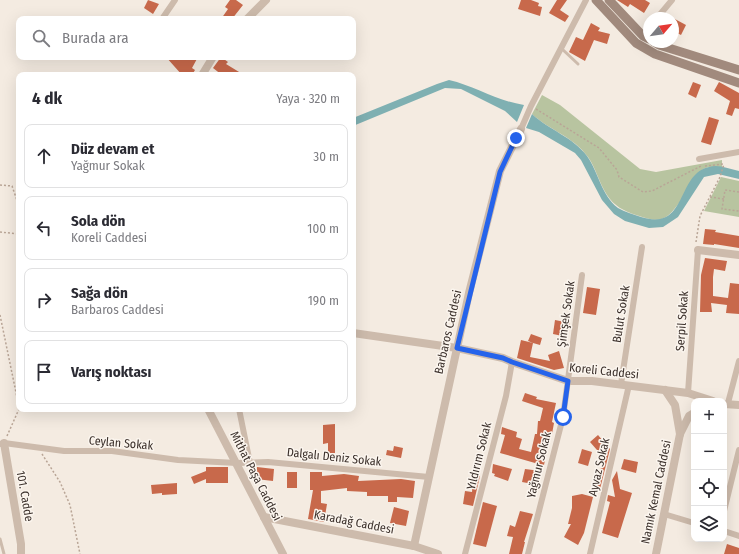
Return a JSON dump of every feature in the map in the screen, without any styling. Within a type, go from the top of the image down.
[{"type":"main road","points":[[596,0],[636,43],[642,47],[655,54],[739,83]]},
{"type":"main road","points":[[609,0],[643,30]]},
{"type":"main road","points":[[667,48],[739,70]]},
{"type":"street","points":[[164,16],[175,0]]},
{"type":"street","points":[[250,16],[266,0]]},
{"type":"street","points":[[521,129],[560,48],[586,0]]},
{"type":"street","points":[[662,12],[672,0]]},
{"type":"street","points":[[204,72],[211,60]]},
{"type":"street","name":"Barbaros Caddesi","points":[[414,546],[457,348],[500,172],[521,129]]},
{"type":"street","points":[[699,158],[739,152]]},
{"type":"street","points":[[697,246],[739,255]]},
{"type":"street","name":"Serpil Sokak","points":[[688,393],[697,246]]},
{"type":"street","name":"Bulut Sokak","points":[[625,385],[642,247]]},
{"type":"street","name":"Şimşek Sokak","points":[[568,381],[582,275]]},
{"type":"street","name":"Koreli Caddesi","points":[[356,333],[457,348],[503,358],[568,381],[592,381],[665,390],[688,393],[704,398]]},
{"type":"street","points":[[727,400],[739,361]]},
{"type":"street","name":"Yıldırım Sokak","points":[[465,554],[506,396],[512,362]]},
{"type":"street","name":"Yağmur Sokak","points":[[528,554],[563,417],[568,381]]},
{"type":"street","name":"Ayvaz Sokak","points":[[590,554],[625,385]]},
{"type":"street","points":[[665,390],[675,405],[680,434]]},
{"type":"street","points":[[727,403],[739,405]]},
{"type":"street","name":"Mithat Paşa Caddesi","points":[[210,412],[283,554]]},
{"type":"street","points":[[240,412],[250,463]]},
{"type":"street","points":[[680,434],[691,415]]},
{"type":"street","name":"Namık Kemal Caddesi","points":[[656,554],[680,434]]},
{"type":"street","name":"Ceylan Sokak","points":[[2,443],[64,451],[112,451],[178,460],[237,463]]},
{"type":"street","name":"101. Cadde","points":[[2,443],[21,544],[21,554]]},
{"type":"street","points":[[726,506],[739,450]]},
{"type":"street","name":"Dalgalı Deniz Sokak","points":[[237,463],[268,462],[429,477]]},
{"type":"street","points":[[664,514],[691,522]]},
{"type":"street","name":"Karadağ Caddesi","points":[[264,517],[414,546],[438,554]]},
{"type":"street","points":[[727,532],[739,536]]},
{"type":"lane","points":[[560,48],[578,64]]},
{"type":"lane","points":[[0,539],[4,554]]},
{"type":"path","points":[[530,108],[599,148],[617,170],[619,177],[643,192],[652,191],[695,168],[724,164]]},
{"type":"path","points":[[697,246],[700,216],[723,168]]},
{"type":"path","points":[[0,185],[12,186],[16,197]]},
{"type":"path","points":[[739,192],[725,190],[722,209],[739,211]]},
{"type":"path","points":[[710,197],[724,199]]},
{"type":"path","points":[[0,232],[16,234]]},
{"type":"path","points":[[0,315],[16,393]]},
{"type":"path","points":[[2,443],[17,412]]},
{"type":"path","points":[[37,447],[60,482],[70,505],[80,554]]},
{"type":"green space","points":[[542,95],[560,105],[640,169],[656,172],[722,160],[722,167],[709,167],[703,169],[672,212],[663,219],[658,220],[645,218],[623,210],[610,199],[604,190],[591,161],[582,150],[576,144],[546,125],[532,114]]},
{"type":"green space","points":[[721,177],[739,181],[739,217],[704,211]]},
{"type":"water","points":[[449,80],[514,103],[524,105],[517,122],[505,111],[461,89],[445,88],[356,125],[356,117]]},
{"type":"water","points":[[532,114],[581,149],[587,156],[612,203],[626,212],[641,217],[656,219],[667,216],[674,210],[691,180],[699,172],[709,167],[720,166],[739,171],[739,179],[718,174],[704,177],[678,217],[663,227],[649,228],[625,221],[614,214],[602,200],[581,160],[575,153],[539,132],[526,128]]},
{"type":"building","points":[[148,0],[159,4],[153,14],[144,8]]},
{"type":"building","points":[[230,0],[236,0],[243,5],[234,16],[223,16],[228,9],[225,7]]},
{"type":"building","points":[[521,0],[531,0],[539,3],[538,6],[542,7],[540,16],[518,9]]},
{"type":"building","points":[[557,0],[567,0],[560,10],[569,16],[565,22],[549,13]]},
{"type":"building","points":[[617,0],[645,0],[650,3],[643,12],[630,4],[628,7]]},
{"type":"building","points":[[679,21],[686,25],[681,35],[679,34]]},
{"type":"building","points":[[591,23],[600,28],[598,31],[610,34],[607,44],[594,40],[585,61],[569,52],[576,37],[583,40]]},
{"type":"building","points":[[169,60],[196,60],[192,68],[195,70],[194,72],[179,72]]},
{"type":"building","points":[[219,60],[225,60],[228,62],[226,64],[239,72],[218,72],[213,68]]},
{"type":"building","points":[[693,82],[701,85],[696,98],[688,94]]},
{"type":"building","points":[[719,82],[739,93],[739,109],[735,108],[732,116],[726,114],[730,101],[714,91]]},
{"type":"building","points":[[709,117],[719,120],[711,145],[701,142]]},
{"type":"building","points":[[705,229],[716,230],[715,232],[739,236],[739,248],[714,244],[703,244]]},
{"type":"building","points":[[705,258],[727,261],[725,271],[714,269],[713,296],[728,298],[730,283],[739,284],[739,314],[726,313],[727,305],[711,303],[712,312],[700,312],[701,275]]},
{"type":"building","points":[[587,287],[600,289],[596,315],[583,313]]},
{"type":"building","points":[[555,320],[570,323],[567,337],[553,334]]},
{"type":"building","points":[[531,334],[542,338],[540,345],[528,341]]},
{"type":"building","points":[[521,340],[533,343],[530,357],[550,361],[548,355],[559,351],[564,368],[554,370],[517,358]]},
{"type":"building","points":[[525,393],[537,397],[536,399],[556,403],[552,422],[554,423],[552,434],[550,434],[544,465],[500,453],[505,435],[501,434],[502,427],[517,432],[516,437],[522,439],[519,449],[531,452],[535,434],[537,434],[538,421],[540,421],[543,408],[522,401]]},
{"type":"building","points":[[335,424],[335,453],[328,453],[328,443],[323,444],[323,425]]},
{"type":"building","points":[[598,435],[610,449],[600,489],[595,488],[604,458],[590,442]]},
{"type":"building","points":[[394,446],[403,448],[401,458],[386,455],[387,450],[393,451]]},
{"type":"building","points":[[582,449],[592,452],[588,466],[578,463]]},
{"type":"building","points":[[624,459],[638,462],[636,473],[621,469]]},
{"type":"building","points":[[493,464],[512,469],[508,481],[494,476],[495,474],[492,473]]},
{"type":"building","points":[[206,467],[228,467],[228,483],[206,483],[206,479],[194,484],[191,477],[206,471]]},
{"type":"building","points":[[257,467],[274,469],[273,481],[256,479]]},
{"type":"building","points":[[525,469],[541,471],[538,485],[522,482]]},
{"type":"building","points":[[617,471],[620,489],[632,493],[618,538],[602,533],[610,502],[607,501],[608,495],[615,497],[612,480]]},
{"type":"building","points":[[287,472],[297,472],[297,488],[287,488]]},
{"type":"building","points":[[310,472],[322,472],[322,476],[344,474],[359,476],[358,481],[401,479],[415,481],[413,498],[397,497],[397,502],[388,502],[388,496],[367,496],[367,492],[347,491],[347,488],[321,491],[321,503],[327,504],[324,522],[308,519],[313,490],[310,490]]},
{"type":"building","points":[[475,475],[480,476],[473,506],[463,504],[465,491],[472,492]]},
{"type":"building","points":[[177,483],[177,494],[152,494],[151,485]]},
{"type":"building","points":[[582,494],[593,497],[584,533],[578,545],[564,537],[571,524],[568,524],[572,508],[572,496]]},
{"type":"building","points":[[483,502],[497,506],[486,547],[473,544]]},
{"type":"building","points":[[394,507],[409,511],[406,526],[390,523]]},
{"type":"building","points":[[520,511],[533,514],[524,542],[522,554],[509,554],[513,537],[507,536],[510,525],[515,527]]},
{"type":"building","points":[[727,544],[739,548],[739,554],[724,554]]},
{"type":"route","points":[[516,138],[500,172],[469,293],[457,348],[503,358],[568,381],[563,417]]}]
